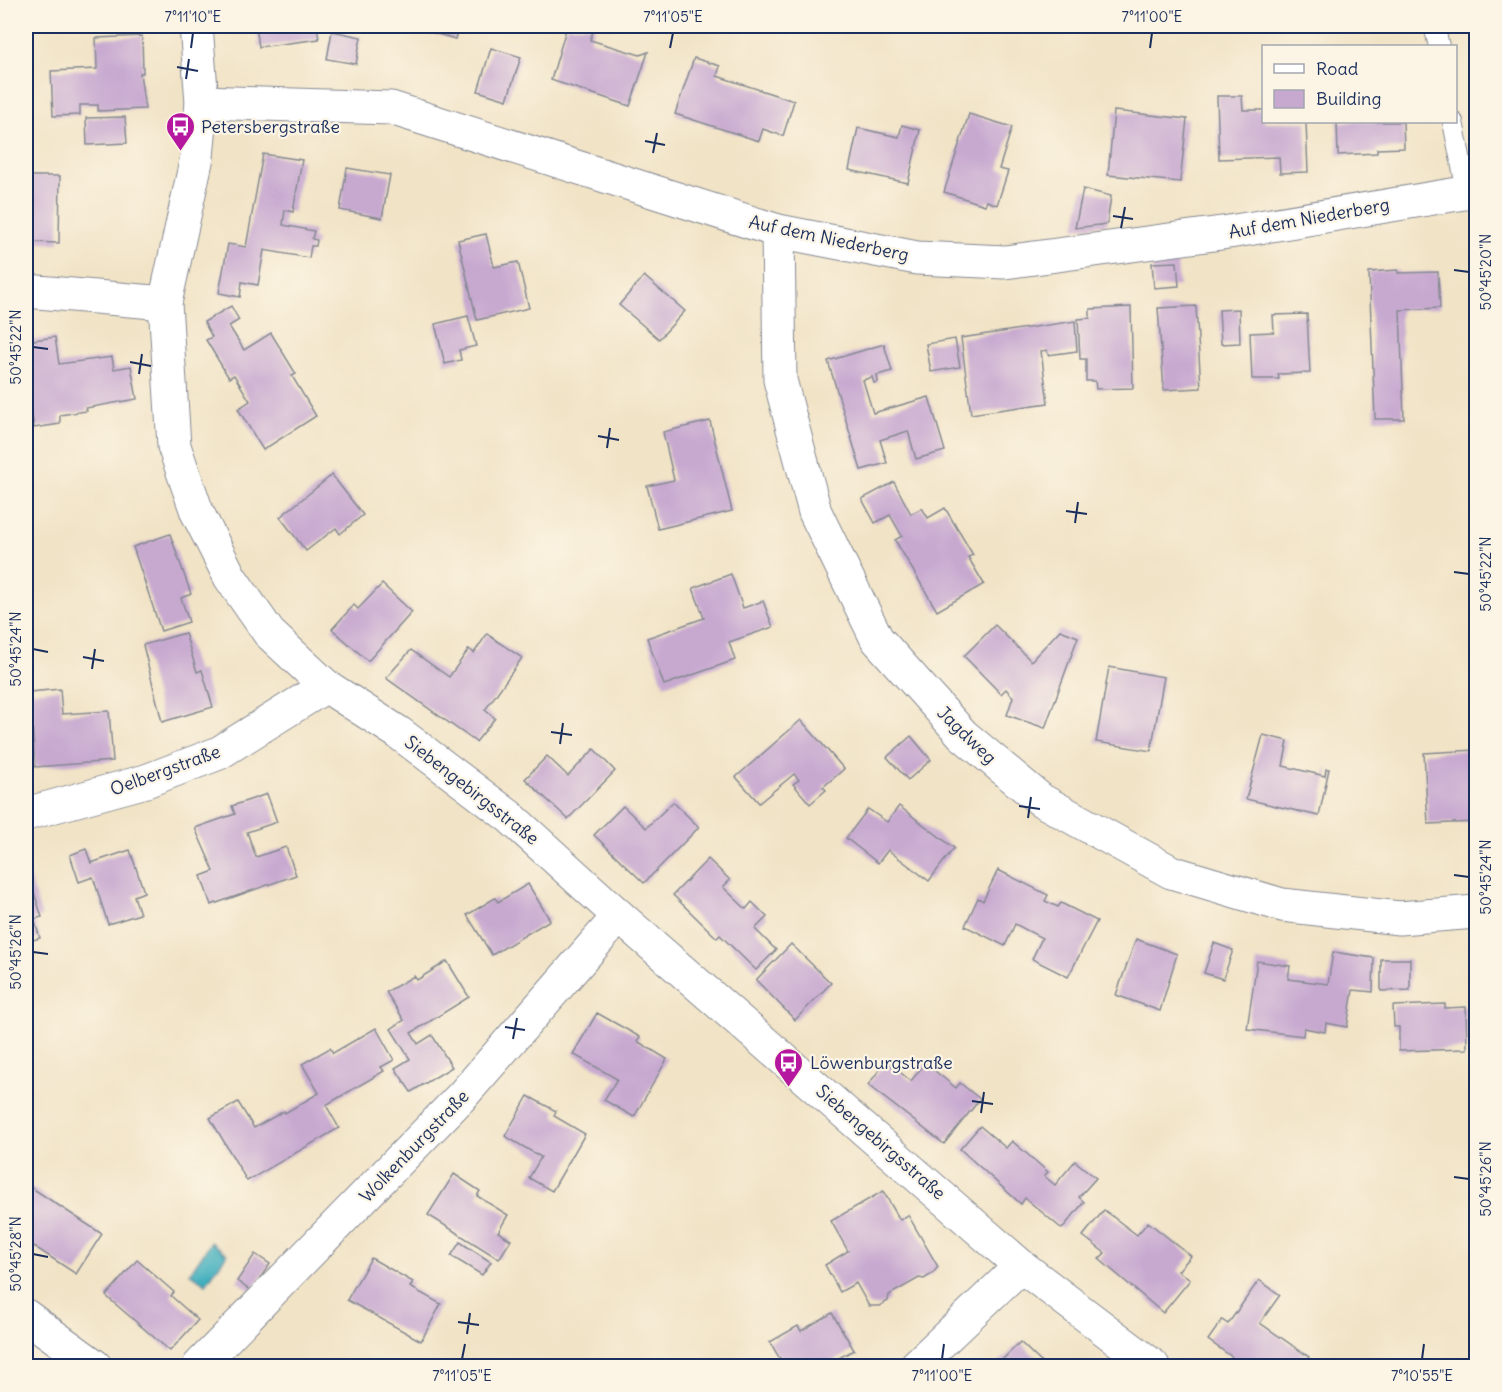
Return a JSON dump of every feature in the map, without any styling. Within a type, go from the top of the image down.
[{"type":"street","name":"Siebengebirgsstraße","points":[[196,26],[202,102],[197,157],[165,303],[174,446],[197,512],[230,577],[269,633],[326,686],[399,733],[510,817],[619,916],[1021,1266],[1153,1366]]},
{"type":"street","name":"Auf dem Niederberg","points":[[202,102],[391,108],[778,231],[917,258],[1005,262],[1229,232],[1472,191]]},
{"type":"street","name":"Jagdweg","points":[[778,231],[780,380],[815,512],[878,639],[963,735],[1041,801],[1171,872],[1282,905],[1399,918],[1476,912]]},
{"type":"street","points":[[26,291],[165,303]]},
{"type":"street","name":"Oelbergstraße","points":[[26,814],[146,781],[219,753],[326,686]]},
{"type":"street","name":"Wolkenburgstraße","points":[[200,1366],[461,1097],[619,916]]},
{"type":"street","points":[[916,1366],[1021,1266]]},
{"type":"street","points":[[26,1316],[95,1366]]},
{"type":"lane","points":[[1434,26],[1438,45]]},
{"type":"lane","name":"Auf dem Niederberg","points":[[1453,123],[1472,191]]},
{"type":"water","points":[[211,1242],[227,1254],[206,1284],[190,1273]]},
{"type":"building","points":[[148,26],[171,26],[171,31],[148,31]]},
{"type":"building","points":[[256,26],[317,26],[319,39],[259,47]]},
{"type":"building","points":[[409,26],[459,26],[455,39]]},
{"type":"building","points":[[567,26],[595,26],[590,40],[640,55],[648,52],[630,106],[551,80]]},
{"type":"building","points":[[332,31],[361,37],[356,64],[327,59]]},
{"type":"building","points":[[142,36],[143,73],[140,73],[145,109],[98,111],[98,105],[80,105],[80,115],[53,116],[51,71],[97,69],[96,38]]},
{"type":"building","points":[[491,48],[521,57],[507,100],[478,91]]},
{"type":"building","points":[[694,58],[720,66],[717,76],[794,101],[783,136],[763,129],[759,141],[675,114]]},
{"type":"building","points":[[1217,96],[1242,96],[1243,110],[1262,110],[1262,123],[1306,123],[1308,172],[1280,173],[1279,157],[1219,159]]},
{"type":"building","points":[[1114,111],[1187,119],[1180,182],[1108,175]]},
{"type":"building","points":[[969,114],[1012,127],[999,169],[1008,171],[997,205],[987,201],[985,205],[944,192]]},
{"type":"building","points":[[125,117],[127,143],[87,145],[86,118]]},
{"type":"building","points":[[1337,123],[1403,123],[1404,148],[1377,149],[1377,153],[1338,155]]},
{"type":"building","points":[[902,125],[920,130],[908,183],[849,170],[858,128],[899,137]]},
{"type":"building","points":[[263,154],[302,160],[293,212],[285,210],[283,225],[314,231],[312,239],[317,240],[316,246],[311,246],[309,258],[264,250],[258,285],[242,282],[240,297],[219,293],[228,244],[246,247]]},
{"type":"building","points":[[347,168],[390,175],[382,218],[340,210]]},
{"type":"building","points":[[26,176],[60,176],[59,243],[26,242]]},
{"type":"building","points":[[1083,189],[1111,196],[1107,224],[1075,228]]},
{"type":"building","points":[[486,234],[494,267],[518,262],[529,308],[477,320],[458,240]]},
{"type":"building","points":[[1177,262],[1179,286],[1154,288],[1152,263]]},
{"type":"building","points":[[1398,270],[1398,273],[1438,272],[1440,308],[1400,310],[1404,419],[1375,419],[1369,272]]},
{"type":"building","points":[[644,276],[685,311],[659,339],[619,305]]},
{"type":"building","points":[[231,306],[239,320],[229,326],[244,350],[271,333],[296,374],[292,376],[316,416],[263,450],[238,409],[250,401],[234,375],[229,378],[206,340],[212,337],[204,322]]},
{"type":"building","points":[[1196,306],[1201,388],[1164,390],[1158,308]]},
{"type":"building","points":[[1131,307],[1133,388],[1096,389],[1095,381],[1086,381],[1086,359],[1080,359],[1078,319],[1090,318],[1090,309]]},
{"type":"building","points":[[1239,309],[1240,343],[1221,344],[1219,310]]},
{"type":"building","points":[[1307,314],[1310,373],[1278,374],[1279,379],[1252,379],[1250,333],[1274,332],[1273,315]]},
{"type":"building","points":[[468,316],[476,346],[459,350],[461,360],[445,364],[435,324]]},
{"type":"building","points":[[1075,321],[1077,351],[1048,355],[1047,350],[1041,351],[1048,403],[971,414],[961,338]]},
{"type":"building","points":[[55,337],[59,364],[112,357],[114,369],[131,366],[137,399],[60,415],[60,424],[34,428],[26,377],[26,369],[31,368],[26,341]]},
{"type":"building","points":[[955,339],[960,367],[931,372],[926,344]]},
{"type":"building","points":[[884,344],[892,371],[877,375],[878,382],[874,383],[872,377],[863,380],[873,413],[929,397],[945,451],[916,459],[908,431],[880,440],[887,463],[861,470],[828,361]]},
{"type":"building","points":[[710,421],[732,511],[658,529],[647,486],[674,480],[663,432]]},
{"type":"building","points":[[332,475],[363,515],[340,534],[336,528],[306,551],[280,517]]},
{"type":"building","points":[[894,482],[911,514],[922,508],[928,518],[945,508],[973,555],[968,557],[984,584],[937,611],[895,540],[902,536],[890,515],[875,523],[862,499]]},
{"type":"building","points":[[170,534],[191,594],[181,598],[189,622],[161,631],[133,547]]},
{"type":"building","points":[[731,574],[743,608],[763,601],[773,627],[729,642],[735,660],[664,685],[647,638],[704,618],[693,588]]},
{"type":"building","points":[[382,584],[412,612],[368,661],[332,629],[354,605],[358,609]]},
{"type":"building","points":[[995,625],[1031,661],[1060,630],[1078,637],[1045,728],[1007,715],[1013,697],[1006,689],[1001,694],[964,656]]},
{"type":"building","points":[[185,633],[197,672],[202,670],[213,707],[162,722],[143,645]]},
{"type":"building","points":[[487,634],[522,658],[485,710],[495,718],[476,742],[386,678],[411,650],[449,677],[469,649],[474,653]]},
{"type":"building","points":[[1109,667],[1164,677],[1151,751],[1096,742]]},
{"type":"building","points":[[60,689],[62,714],[109,711],[113,761],[35,767],[30,692]]},
{"type":"building","points":[[801,720],[844,769],[823,787],[826,790],[810,804],[793,784],[799,780],[794,774],[759,803],[736,777]]},
{"type":"building","points":[[1263,735],[1288,741],[1283,766],[1325,776],[1326,769],[1329,769],[1319,816],[1246,799]]},
{"type":"building","points":[[911,736],[931,760],[908,780],[887,757]]},
{"type":"building","points":[[594,749],[615,771],[568,819],[525,779],[547,756],[568,776]]},
{"type":"building","points":[[1476,750],[1476,822],[1428,824],[1424,753]]},
{"type":"building","points":[[267,794],[277,822],[247,832],[256,857],[286,847],[296,875],[211,905],[201,876],[214,871],[195,828],[235,814],[232,806]]},
{"type":"building","points":[[673,802],[699,827],[644,883],[594,835],[623,806],[646,828]]},
{"type":"building","points":[[899,806],[954,848],[929,881],[888,850],[878,863],[846,838],[868,809],[887,822]]},
{"type":"building","points":[[86,849],[91,863],[130,850],[144,892],[134,896],[140,914],[108,924],[93,877],[79,882],[70,855]]},
{"type":"building","points":[[708,859],[730,880],[723,887],[746,909],[752,902],[767,917],[755,929],[776,950],[756,970],[720,935],[717,938],[673,895]]},
{"type":"building","points":[[26,868],[42,917],[34,919],[40,938],[26,942]]},
{"type":"building","points":[[998,870],[1048,895],[1045,901],[1058,907],[1061,903],[1097,921],[1068,977],[1032,959],[1042,938],[1015,924],[1005,946],[965,926],[978,898],[983,901]]},
{"type":"building","points":[[528,884],[550,920],[492,955],[467,915],[495,898],[498,902]]},
{"type":"building","points":[[1136,939],[1177,954],[1160,1011],[1116,995]]},
{"type":"building","points":[[1214,943],[1233,950],[1223,979],[1204,973]]},
{"type":"building","points":[[791,944],[831,983],[795,1020],[756,980]]},
{"type":"building","points":[[1333,952],[1374,958],[1373,992],[1353,990],[1347,1027],[1326,1023],[1325,1032],[1304,1028],[1303,1036],[1247,1029],[1257,961],[1290,966],[1288,979],[1328,984]]},
{"type":"building","points":[[1381,959],[1410,959],[1410,990],[1381,991]]},
{"type":"building","points":[[447,961],[469,997],[411,1033],[418,1044],[432,1035],[452,1067],[411,1092],[395,1068],[410,1059],[391,1029],[404,1020],[386,992],[414,976],[417,980]]},
{"type":"building","points":[[1445,1004],[1445,1008],[1466,1007],[1467,1049],[1399,1051],[1399,1027],[1394,1027],[1393,1006]]},
{"type":"building","points":[[597,1013],[640,1037],[637,1041],[667,1059],[634,1117],[604,1100],[617,1079],[573,1054]]},
{"type":"building","points":[[376,1028],[394,1060],[381,1067],[384,1071],[326,1105],[339,1128],[247,1181],[210,1118],[238,1102],[254,1128],[284,1111],[285,1113],[319,1093],[302,1064],[330,1048],[333,1053]]},
{"type":"building","points":[[886,1061],[911,1081],[925,1063],[956,1088],[960,1083],[980,1099],[944,1144],[868,1085]]},
{"type":"building","points":[[528,1096],[556,1111],[554,1116],[585,1134],[552,1191],[529,1178],[541,1157],[505,1136]]},
{"type":"building","points":[[980,1126],[1006,1148],[1012,1141],[1048,1172],[1044,1176],[1055,1185],[1075,1161],[1096,1178],[1079,1197],[1084,1202],[1062,1229],[1025,1198],[1021,1204],[960,1149]]},
{"type":"building","points":[[454,1174],[480,1191],[477,1196],[508,1215],[498,1232],[511,1240],[499,1259],[428,1215]]},
{"type":"building","points":[[26,1184],[102,1234],[76,1274],[26,1241]]},
{"type":"building","points":[[883,1191],[900,1220],[908,1215],[938,1267],[924,1279],[919,1278],[889,1295],[888,1301],[879,1306],[869,1306],[856,1283],[840,1292],[825,1265],[848,1251],[831,1221]]},
{"type":"building","points":[[1104,1210],[1137,1235],[1148,1222],[1191,1256],[1178,1271],[1190,1280],[1163,1313],[1099,1259],[1105,1253],[1083,1236]]},
{"type":"building","points":[[460,1242],[491,1262],[482,1275],[451,1256]]},
{"type":"building","points":[[255,1254],[270,1264],[251,1291],[237,1281]]},
{"type":"building","points":[[371,1258],[413,1282],[410,1287],[441,1304],[421,1341],[347,1300]]},
{"type":"building","points":[[137,1260],[174,1292],[171,1296],[198,1320],[170,1351],[106,1296]]},
{"type":"building","points":[[1259,1280],[1280,1295],[1260,1323],[1309,1357],[1307,1360],[1316,1366],[1235,1366],[1228,1362],[1232,1357],[1208,1340],[1222,1320],[1228,1324]]},
{"type":"building","points":[[832,1313],[854,1350],[824,1366],[784,1366],[770,1342],[798,1326],[801,1331]]},
{"type":"building","points":[[1020,1342],[1043,1364],[1041,1366],[996,1366]]},
{"type":"place","name":"Petersbergstraße","points":[[180,152]]},
{"type":"place","name":"Löwenburgstraße","points":[[789,1088]]}]
